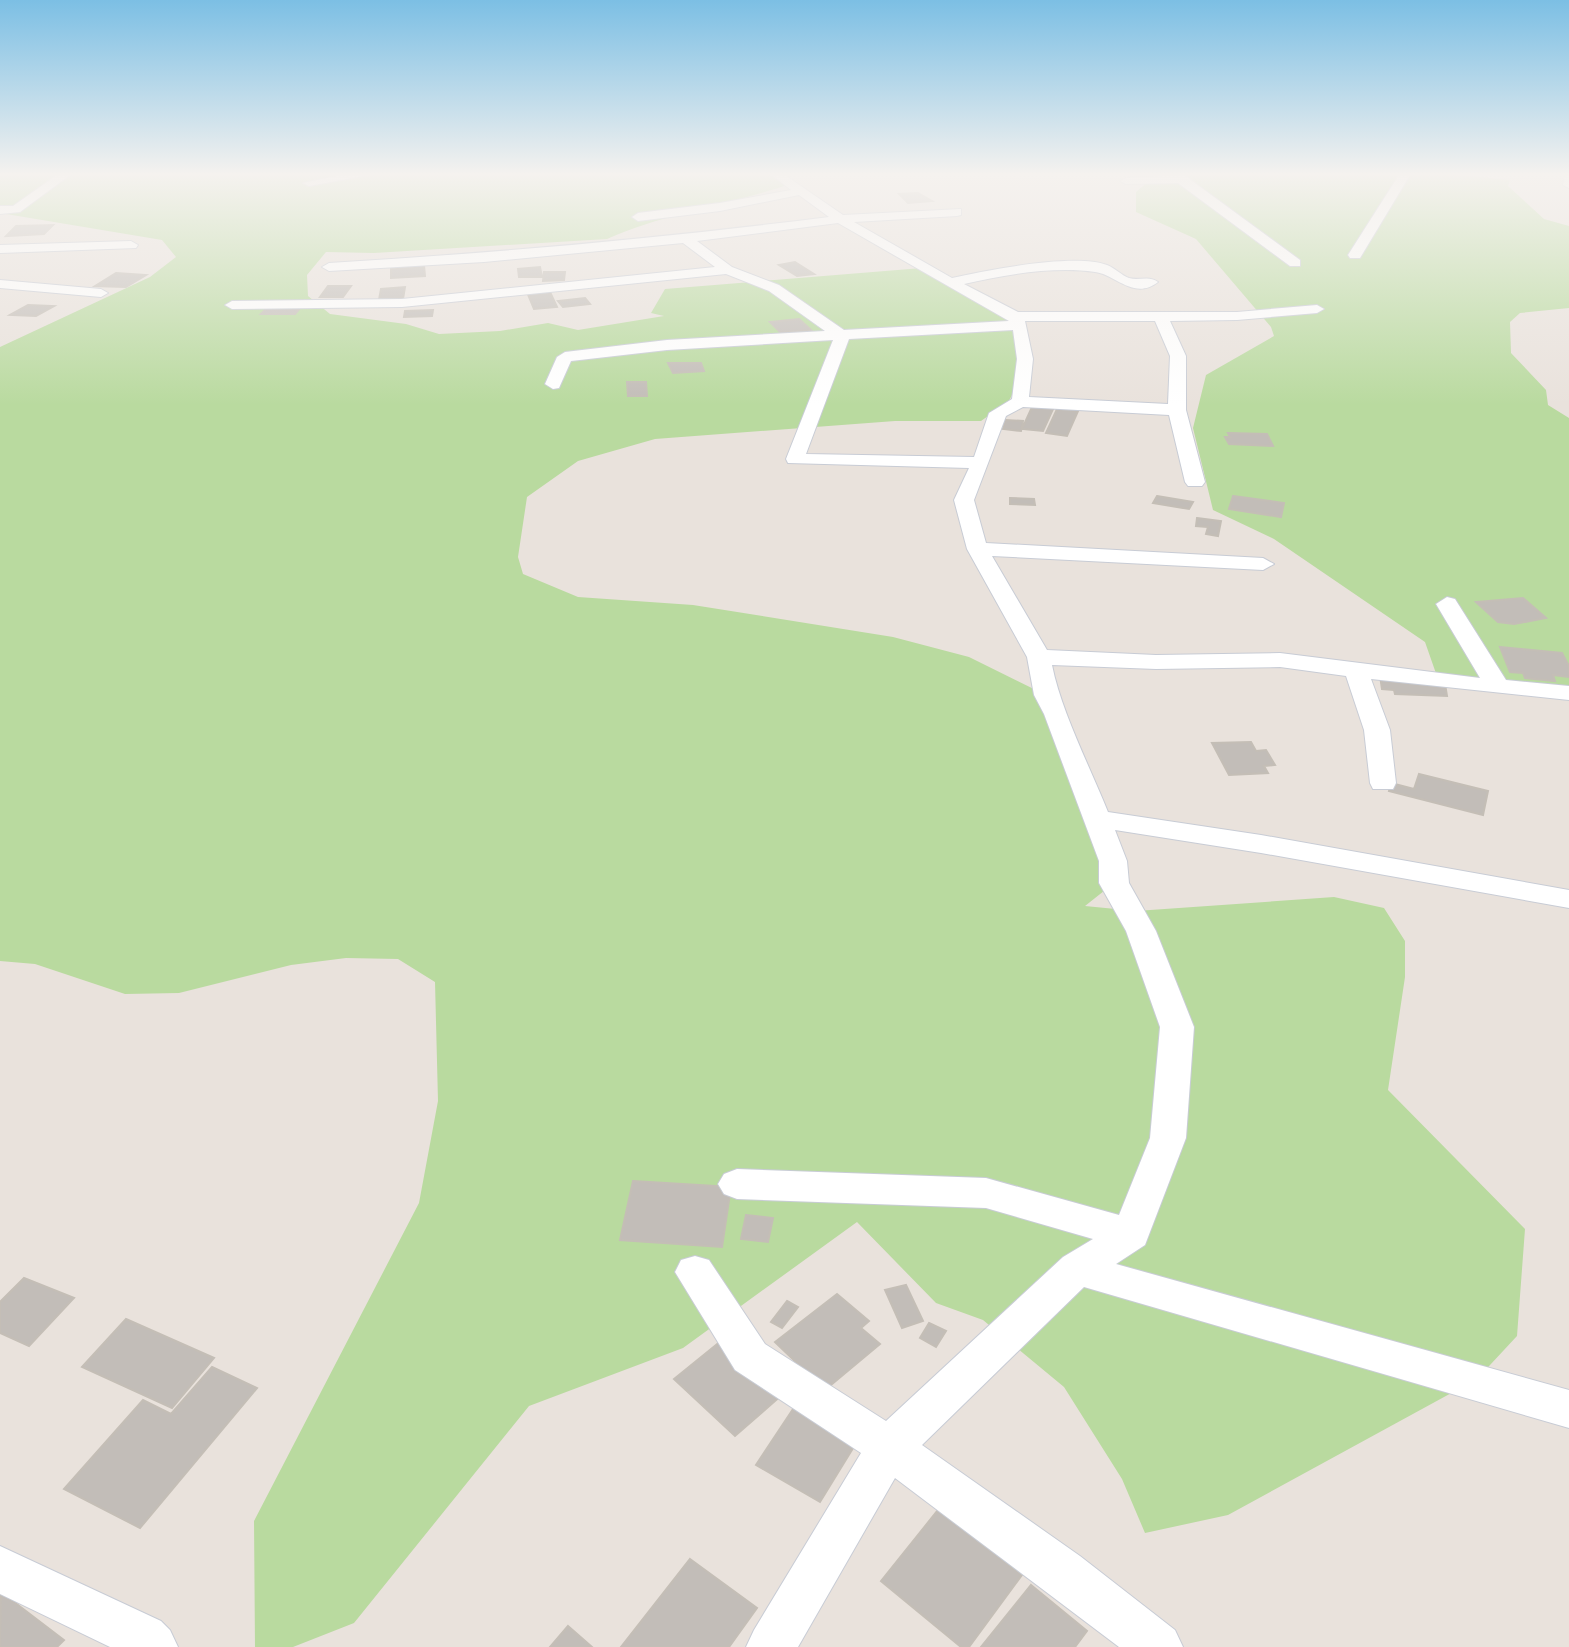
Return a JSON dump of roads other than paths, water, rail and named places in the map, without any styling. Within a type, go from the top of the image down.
[{"type":"street","points":[[329,267],[434,263],[551,252]]},
{"type":"street","points":[[703,252],[727,270],[774,288],[842,336]]},
{"type":"street","points":[[897,252],[1017,321],[1026,371],[1020,402]]},
{"type":"street","points":[[1280,252],[1295,263]]},
{"type":"street","points":[[951,283],[994,273],[1075,266],[1103,268],[1127,283],[1151,282]]},
{"type":"street","points":[[232,305],[359,306],[402,303],[727,270]]},
{"type":"street","points":[[0,284],[101,293]]},
{"type":"street","points":[[553,384],[565,357],[667,345],[842,336],[1017,321],[1237,316],[1317,309]]},
{"type":"street","points":[[1161,317],[1178,356],[1177,410],[1195,482]]},
{"type":"street","points":[[842,336],[795,459],[981,463]]},
{"type":"street","points":[[771,1647],[889,1447],[1077,1269],[1131,1234],[1168,1138],[1177,1027],[1141,931],[1114,883],[1113,861],[1057,714],[1046,695],[1039,657],[977,549],[964,500],[998,413],[1020,402],[1177,410]]},
{"type":"street","points":[[977,549],[1263,564]]},
{"type":"street","points":[[1447,604],[1498,687]]},
{"type":"street","points":[[1039,657],[1208,663],[1280,660],[1569,693]]},
{"type":"street","points":[[1356,670],[1377,730],[1383,783]]},
{"type":"street","points":[[1097,819],[1261,844],[1569,899]]},
{"type":"street","points":[[737,1184],[986,1193],[1131,1234]]},
{"type":"street","points":[[1077,1269],[1569,1409]]},
{"type":"street","points":[[695,1272],[750,1357],[889,1447],[1063,1573],[1158,1647]]},
{"type":"street","points":[[0,1569],[144,1638],[153,1647]]}]
